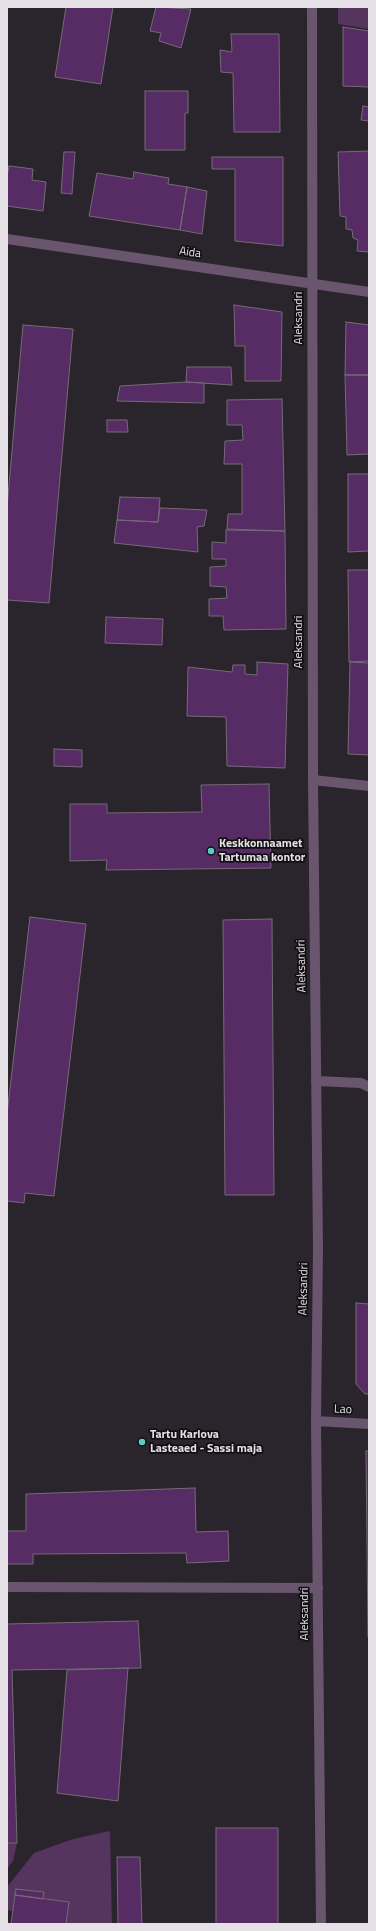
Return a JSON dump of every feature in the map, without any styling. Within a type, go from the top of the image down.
[{"type":"street","name":"Aleksandri","points":[[312,7],[313,780],[318,1248],[316,1421],[321,1924]]},
{"type":"street","name":"Aida","points":[[7,239],[369,292]]},
{"type":"street","points":[[313,780],[369,786]]},
{"type":"street","points":[[316,1081],[361,1083],[369,1087]]},
{"type":"street","name":"Lao","points":[[316,1421],[369,1424]]},
{"type":"street","points":[[7,1587],[318,1588]]},
{"type":"shaded area","points":[[338,7],[369,7],[369,29],[338,24]]},
{"type":"shaded area","points":[[110,1831],[112,1924],[66,1924],[69,1902],[43,1899],[44,1892],[16,1889],[13,1911],[7,1910],[7,1887],[34,1853],[73,1839]]},
{"type":"shaded area","points":[[7,1843],[17,1843],[13,1861],[7,1869]]},
{"type":"building","points":[[66,7],[113,7],[101,84],[55,77]]},
{"type":"building","points":[[156,7],[191,9],[181,48],[159,41],[161,33],[150,31]]},
{"type":"building","points":[[343,27],[369,31],[369,87],[343,86]]},
{"type":"building","points":[[231,34],[279,34],[280,132],[234,132],[233,73],[221,72],[220,50],[232,52]]},
{"type":"building","points":[[145,91],[188,91],[188,113],[185,113],[185,150],[145,150]]},
{"type":"building","points":[[363,106],[369,107],[369,121],[361,120]]},
{"type":"building","points":[[369,151],[369,252],[357,251],[358,240],[353,238],[352,230],[346,229],[346,217],[340,216],[338,152]]},
{"type":"building","points":[[64,152],[75,152],[72,194],[61,193]]},
{"type":"building","points":[[212,157],[283,157],[283,246],[235,241],[235,169],[212,169]]},
{"type":"building","points":[[9,166],[33,169],[32,180],[46,182],[43,211],[7,206],[7,176]]},
{"type":"building","points":[[134,172],[169,178],[168,184],[187,187],[180,230],[89,216],[97,173],[133,179]]},
{"type":"building","points":[[187,187],[207,191],[202,234],[180,230]]},
{"type":"building","points":[[234,305],[282,312],[281,381],[245,381],[245,346],[235,346]]},
{"type":"building","points":[[346,322],[369,325],[369,375],[345,375]]},
{"type":"building","points":[[23,325],[73,329],[49,603],[7,600],[7,508]]},
{"type":"building","points":[[187,367],[231,367],[232,385],[186,382]]},
{"type":"building","points":[[345,375],[369,375],[369,454],[347,455]]},
{"type":"building","points":[[186,382],[204,383],[204,403],[117,401],[120,386]]},
{"type":"building","points":[[282,399],[285,531],[227,529],[228,514],[242,514],[242,464],[224,464],[225,441],[243,440],[242,425],[227,425],[227,400]]},
{"type":"building","points":[[107,420],[127,420],[128,432],[107,432]]},
{"type":"building","points":[[348,474],[369,474],[369,551],[348,552]]},
{"type":"building","points":[[120,497],[160,498],[158,522],[117,520]]},
{"type":"building","points":[[160,508],[207,510],[204,526],[197,527],[198,552],[114,543],[117,520],[158,522]]},
{"type":"building","points":[[226,530],[285,531],[286,629],[224,630],[223,616],[209,616],[209,599],[227,598],[226,587],[210,586],[210,567],[226,566],[226,559],[212,559],[212,542],[226,543]]},
{"type":"building","points":[[348,570],[369,570],[369,661],[349,662]]},
{"type":"building","points":[[106,617],[163,619],[162,645],[105,643]]},
{"type":"building","points":[[257,662],[288,664],[285,768],[227,766],[226,717],[187,716],[188,667],[232,672],[233,665],[245,665],[245,674],[257,675]]},
{"type":"building","points":[[350,662],[369,663],[369,755],[348,754]]},
{"type":"building","points":[[54,749],[82,750],[82,767],[54,766]]},
{"type":"building","points":[[269,784],[271,868],[106,870],[107,860],[70,861],[70,804],[107,804],[107,813],[202,812],[201,785]]},
{"type":"building","points":[[30,917],[86,924],[54,1196],[25,1193],[24,1203],[7,1201],[7,1114]]},
{"type":"building","points":[[272,919],[274,1195],[225,1195],[223,920]]},
{"type":"building","points":[[356,1303],[369,1304],[369,1394],[365,1394],[356,1384]]},
{"type":"building","points":[[366,1451],[369,1451],[369,1637],[368,1637]]},
{"type":"building","points":[[195,1488],[196,1532],[228,1531],[229,1561],[187,1563],[186,1553],[33,1554],[33,1564],[7,1564],[7,1531],[26,1531],[26,1494]]},
{"type":"building","points":[[138,1621],[141,1668],[12,1670],[17,1843],[7,1843],[7,1624]]},
{"type":"building","points":[[128,1668],[118,1801],[57,1793],[67,1670]]},
{"type":"building","points":[[216,1828],[278,1828],[278,1924],[216,1924]]},
{"type":"building","points":[[117,1857],[140,1857],[142,1924],[118,1924]]},
{"type":"building","points":[[16,1889],[44,1892],[43,1899],[15,1895]]},
{"type":"building","points":[[15,1895],[69,1902],[66,1924],[11,1924]]},
{"type":"place","name":"Keskkonnaamet Tartumaa kontor","points":[[211,851]]},
{"type":"place","name":"Tartu Karlova Lasteaed - Sassi maja","points":[[142,1442]]}]
